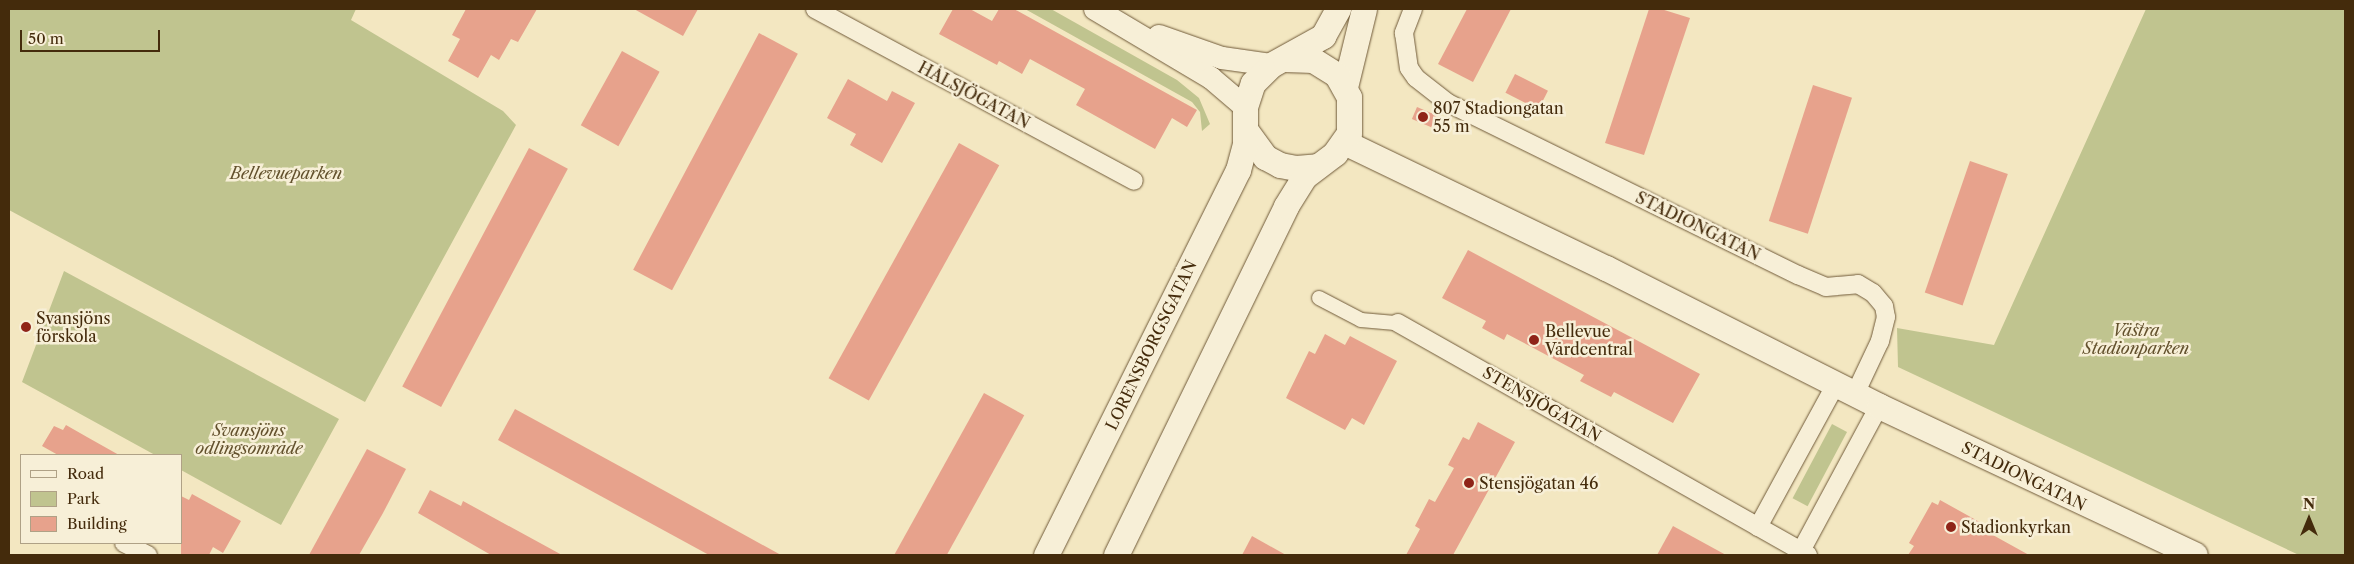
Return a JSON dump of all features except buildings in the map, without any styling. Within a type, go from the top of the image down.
[{"type":"main road","name":"LORENSBORGSGATAN","points":[[1046,555],[1238,170],[1247,132],[1245,107],[1253,83],[1278,62],[1323,36],[1338,9]]},
{"type":"main road","points":[[1116,555],[1286,206],[1305,176],[1335,154],[1344,142],[1352,121],[1345,87],[1364,9]]},
{"type":"main road","points":[[1278,62],[1299,58],[1326,66],[1345,87]]},
{"type":"main road","points":[[1247,132],[1265,157],[1280,165],[1296,168],[1317,166]]},
{"type":"main road","name":"STADIONGATAN","points":[[1344,142],[1606,268],[1879,406],[2194,555]]},
{"type":"street","name":"HÅLSJÖGATAN","points":[[814,9],[1134,181]]},
{"type":"street","points":[[1095,9],[1127,25],[1211,78],[1245,107]]},
{"type":"street","name":"STADIONGATAN","points":[[1413,9],[1404,33],[1405,51],[1409,68],[1428,89],[1448,104],[1798,275],[1826,287],[1858,284],[1873,292],[1884,306],[1886,317],[1880,341],[1846,389]]},
{"type":"street","points":[[1127,25],[1222,58],[1278,62]]},
{"type":"street","name":"STENSJÖGATAN","points":[[1319,298],[1361,320],[1398,323],[1804,553],[1879,406]]},
{"type":"street","points":[[1758,527],[1846,389]]},
{"type":"green space","name":"Bellevueparken","points":[[9,9],[356,9],[351,20],[503,111],[516,125],[365,402],[9,210]]},
{"type":"green space","points":[[1025,9],[1051,9],[1177,80],[1199,98],[1210,124],[1202,131],[1200,112],[1192,102]]},
{"type":"green space","name":"Västra Stadionparken","points":[[2146,9],[2345,9],[2345,555],[2299,555],[1898,367],[1897,328],[1994,345]]},
{"type":"green space","name":"Svansjöns odlingsområde","points":[[64,271],[339,419],[281,525],[182,471],[182,454],[153,454],[22,382]]},
{"type":"green space","points":[[1832,424],[1847,432],[1808,506],[1793,498]]},
{"type":"place","name":"807 Stadiongatan 55 m","points":[[1423,117]]},
{"type":"place","name":"Svansjöns förskola","points":[[26,327]]},
{"type":"place","name":"Bellevue Vårdcentral","points":[[1534,340]]},
{"type":"place","name":"Stensjögatan 46","points":[[1469,483]]},
{"type":"place","name":"Stadionkyrkan","points":[[1951,527]]}]
